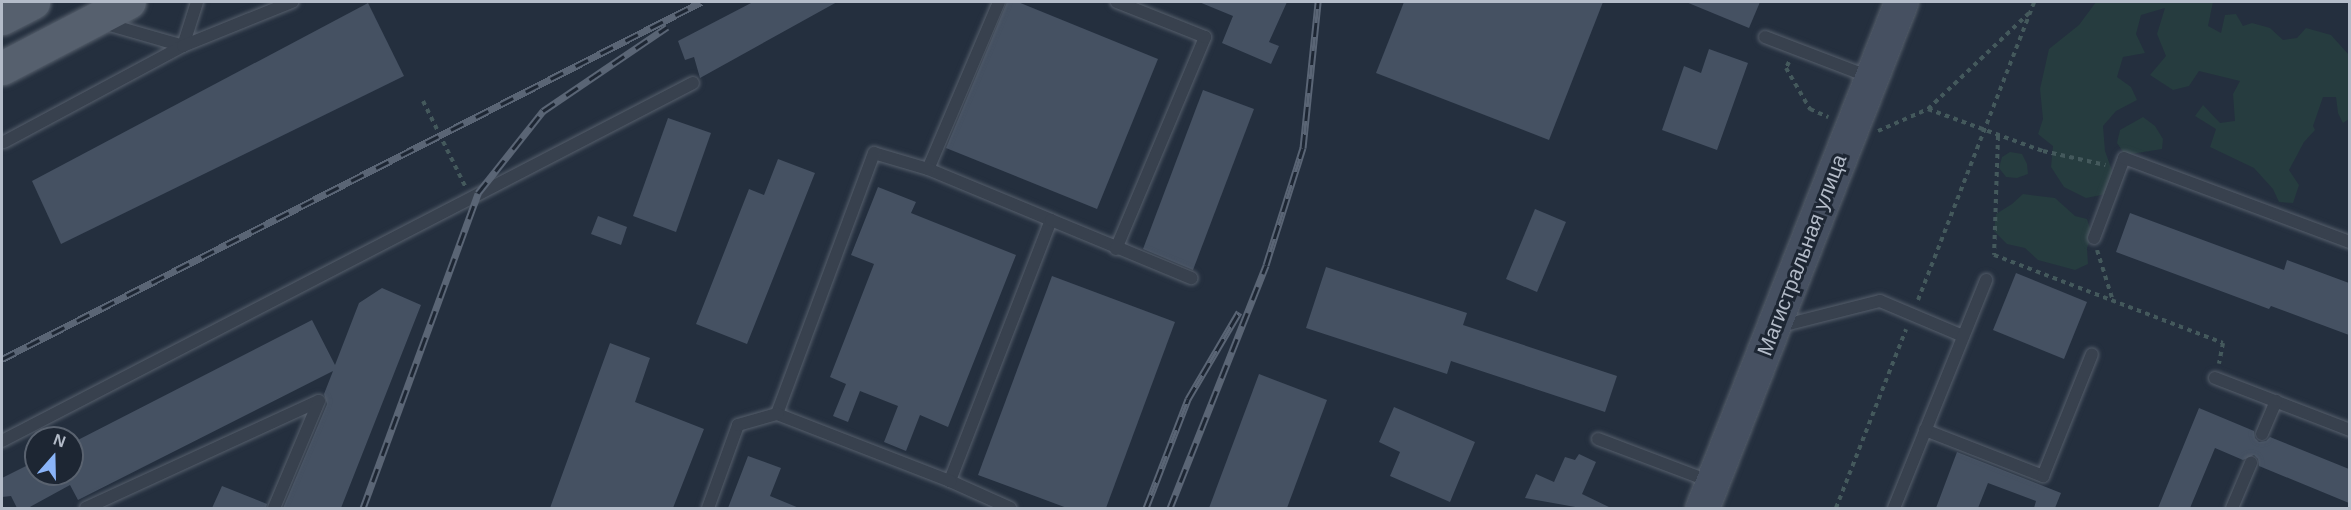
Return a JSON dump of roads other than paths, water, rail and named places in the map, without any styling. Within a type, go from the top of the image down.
[{"type":"main road","points":[[2,18],[33,2]]},
{"type":"main road","points":[[2,68],[129,2]]},
{"type":"main road","name":"Магистральная улица","points":[[1707,495],[1901,2]]},
{"type":"lane","points":[[183,46],[197,2]]},
{"type":"lane","points":[[4,142],[183,46],[292,2]]},
{"type":"lane","points":[[928,169],[999,2]]},
{"type":"lane","points":[[1116,249],[1205,37],[1117,2]]},
{"type":"lane","points":[[93,20],[183,46]]},
{"type":"lane","points":[[1764,37],[1871,77]]},
{"type":"lane","points":[[2,441],[693,83]]},
{"type":"lane","points":[[777,414],[874,153],[928,169],[1116,249],[1191,278]]},
{"type":"lane","points":[[2094,238],[2124,158],[2349,242]]},
{"type":"lane","points":[[950,482],[1052,220]]},
{"type":"lane","points":[[1894,508],[1986,280]]},
{"type":"lane","points":[[1773,328],[1880,301],[1963,336]]},
{"type":"lane","points":[[1925,430],[2043,476],[2091,354]]},
{"type":"lane","points":[[2216,378],[2349,430]]},
{"type":"lane","points":[[86,508],[319,401],[274,508]]},
{"type":"lane","points":[[2262,434],[2276,401]]},
{"type":"lane","points":[[708,508],[738,425],[777,414],[1010,508]]},
{"type":"lane","points":[[1598,439],[1707,495]]},
{"type":"lane","points":[[2232,508],[2251,463]]},
{"type":"railway","points":[[2,359],[701,2]]},
{"type":"railway","points":[[1170,508],[1266,265],[1303,148],[1318,2]]},
{"type":"railway","points":[[363,508],[478,193],[543,111],[667,27]]},
{"type":"railway","points":[[1146,508],[1188,399],[1239,312]]}]
